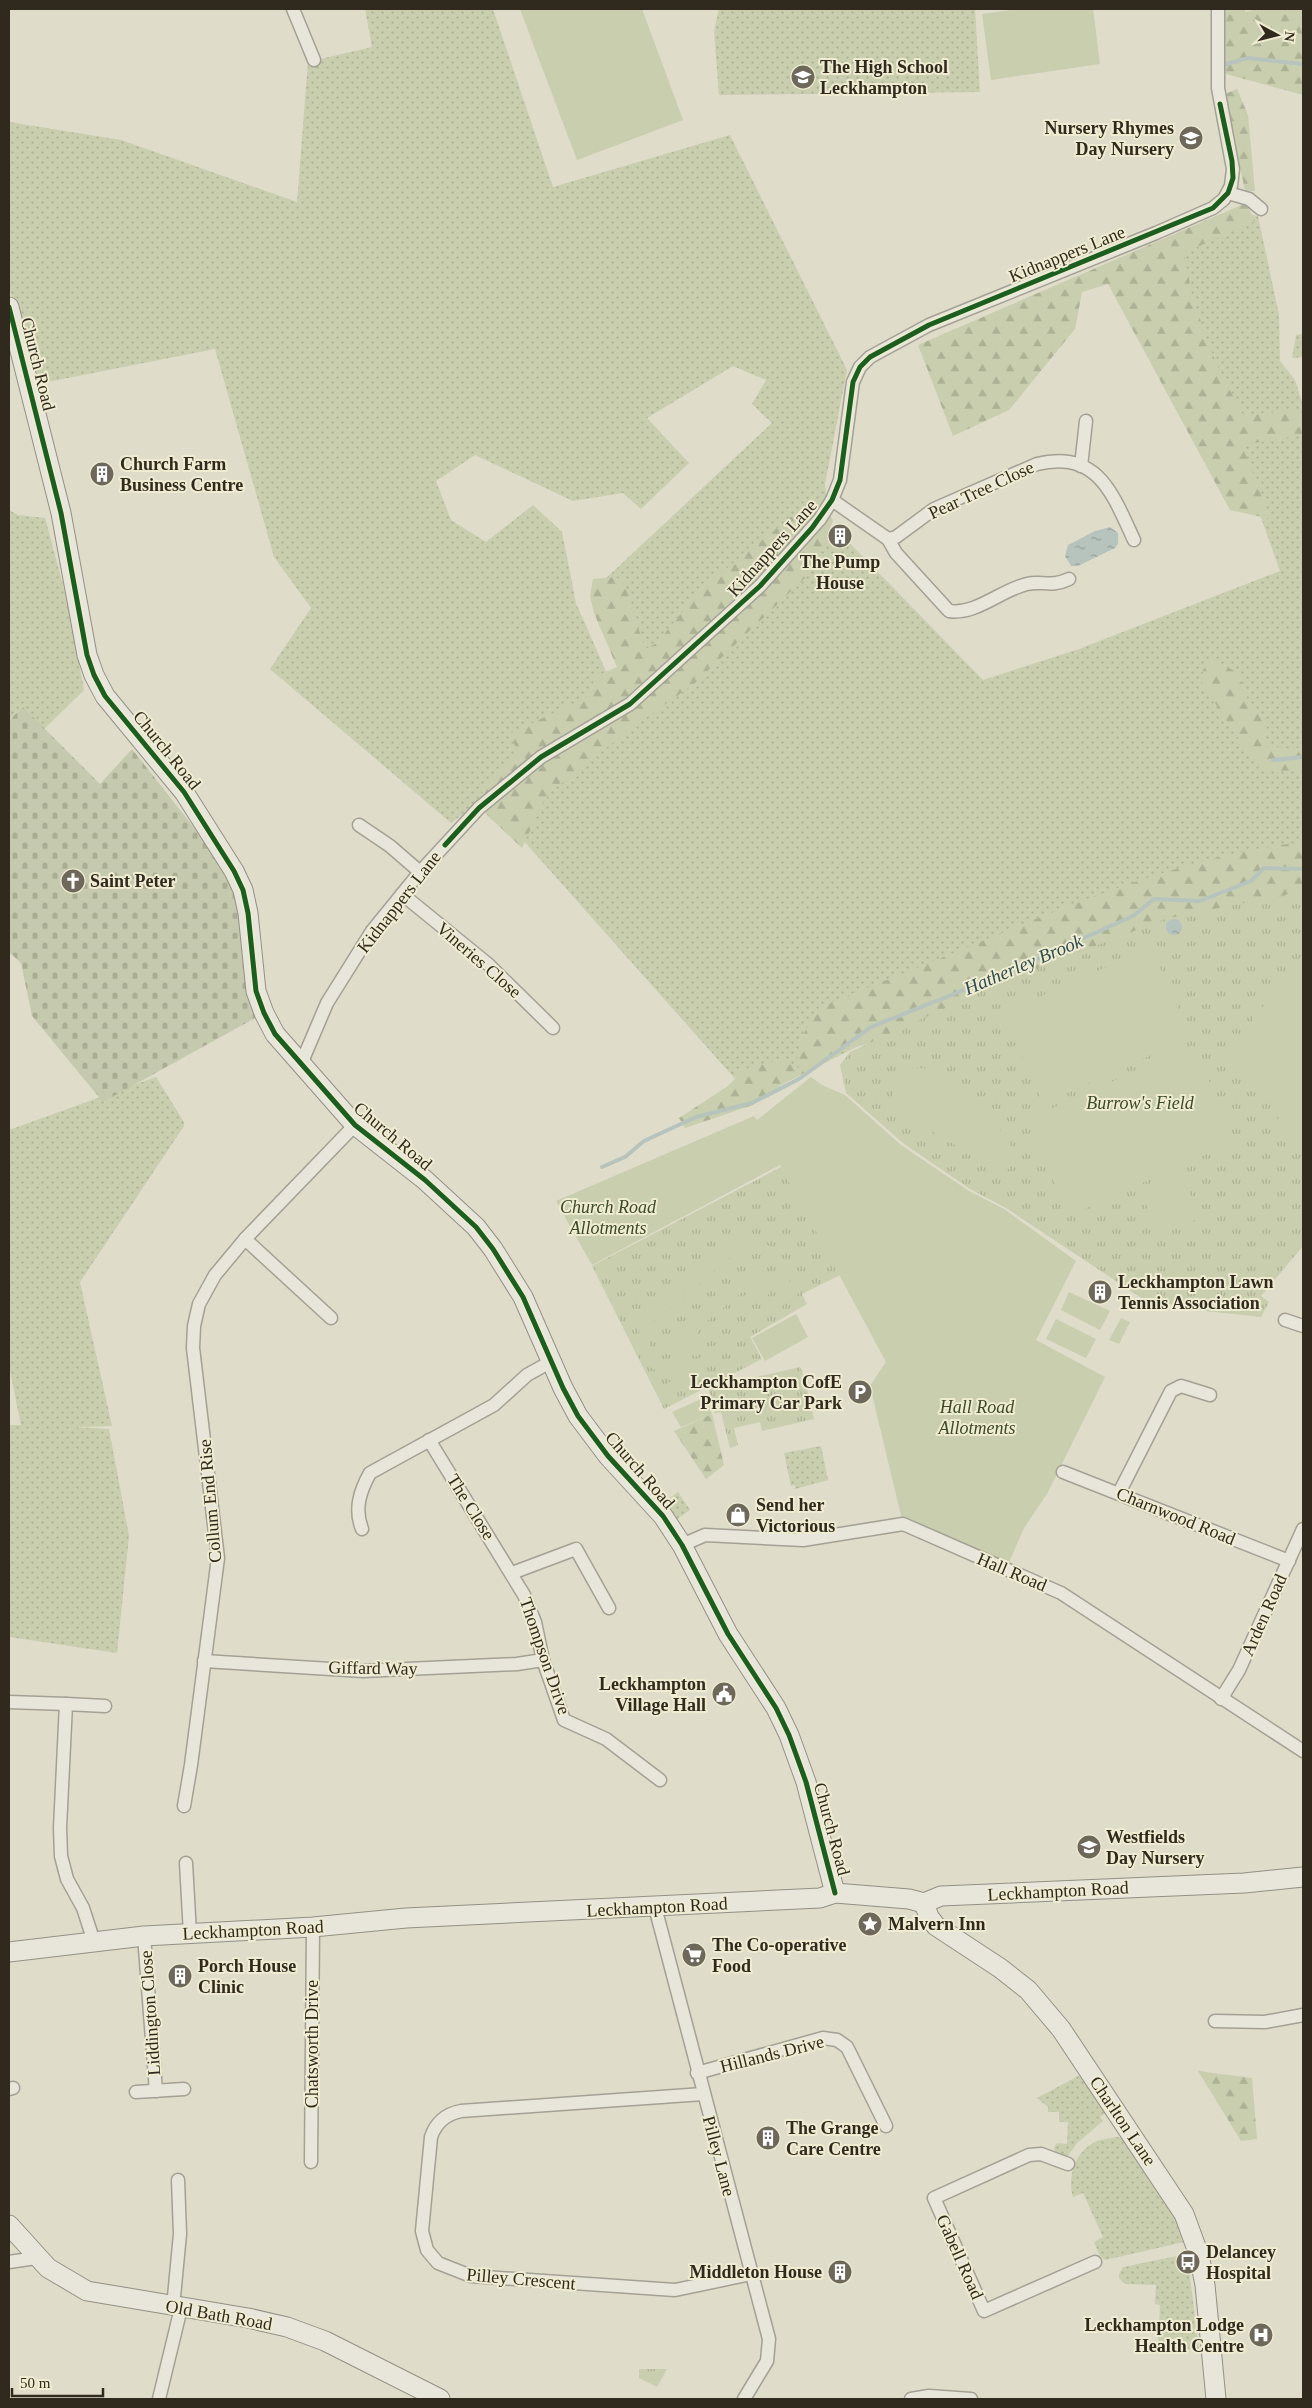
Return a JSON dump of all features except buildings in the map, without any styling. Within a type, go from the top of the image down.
[{"type":"street","points":[[292,9],[314,60]]},
{"type":"street","points":[[1218,9],[1218,88],[1234,169],[1228,193],[1249,199],[1261,209]]},
{"type":"street","name":"Kidnappers Lane","points":[[301,1064],[327,1003],[372,931],[420,872],[479,808],[541,757],[630,704],[760,586],[816,524],[832,500],[843,469],[853,382],[860,367],[870,357],[929,325],[1214,208],[1228,193]]},
{"type":"street","name":"Church Road","points":[[9,307],[61,513],[87,655],[94,675],[105,696],[184,792],[227,859],[246,901],[254,980],[259,1002],[275,1034],[355,1125],[425,1180],[476,1227],[493,1249],[523,1297],[578,1416],[608,1456],[663,1516],[682,1545],[728,1634],[776,1708],[789,1735],[806,1782],[834,1893]]},
{"type":"street","points":[[1081,466],[1086,421]]},
{"type":"street","name":"Pear Tree Close","points":[[888,539],[896,537],[934,509],[1036,464],[1062,461],[1081,466],[1098,476],[1112,492],[1134,540]]},
{"type":"street","points":[[832,500],[888,539],[896,553],[949,611],[963,610],[1028,584],[1053,584],[1069,580]]},
{"type":"street","points":[[359,824],[390,846],[420,872]]},
{"type":"street","name":"Vineries Close","points":[[402,894],[489,965],[553,1028]]},
{"type":"street","name":"Collum End Rise","points":[[184,1806],[218,1558],[193,1348],[194,1326],[199,1304],[209,1284],[245,1239],[355,1125]]},
{"type":"street","points":[[245,1239],[331,1318]]},
{"type":"street","points":[[1285,1320],[1303,1326]]},
{"type":"street","points":[[362,1529],[358,1518],[358,1508],[362,1490],[370,1473],[494,1405],[527,1375],[552,1361]]},
{"type":"street","points":[[1119,1493],[1171,1391],[1182,1386],[1210,1395]]},
{"type":"street","name":"The Close","points":[[429,1440],[512,1573]]},
{"type":"street","name":"Charnwood Road","points":[[1063,1472],[1289,1561]]},
{"type":"street","name":"Hall Road","points":[[682,1545],[705,1535],[803,1540],[903,1524],[1061,1593],[1303,1751]]},
{"type":"street","name":"Arden Road","points":[[1221,1699],[1239,1670],[1303,1529]]},
{"type":"street","points":[[512,1573],[576,1549],[609,1608]]},
{"type":"street","name":"Thompson Drive","points":[[512,1573],[532,1615],[543,1660],[564,1720],[606,1739],[660,1780]]},
{"type":"street","name":"Giffard Way","points":[[204,1661],[363,1671],[518,1664],[543,1660]]},
{"type":"street","points":[[9,1702],[106,1706]]},
{"type":"street","points":[[66,1704],[60,1828],[61,1856],[67,1880],[83,1908],[94,1942]]},
{"type":"street","points":[[186,1863],[190,1934]]},
{"type":"street","name":"Leckhampton Road","points":[[9,1952],[144,1936],[313,1927],[406,1918],[820,1898],[834,1893],[909,1899],[924,1903],[942,1896],[1244,1882],[1303,1877]]},
{"type":"street","name":"Charlton Lane","points":[[924,1903],[929,1917],[936,1926],[1000,1968],[1028,1990],[1061,2029],[1184,2214],[1197,2248],[1205,2285],[1216,2399]]},
{"type":"street","name":"Pilley Lane","points":[[655,1907],[769,2346],[767,2361],[744,2399]]},
{"type":"street","name":"Chatsworth Drive","points":[[311,2162],[313,1927]]},
{"type":"street","name":"Liddington Close","points":[[144,1936],[156,2091]]},
{"type":"street","points":[[1214,2021],[1266,2022],[1303,2015]]},
{"type":"street","name":"Hillands Drive","points":[[697,2073],[823,2038],[830,2038],[847,2047],[886,2126]]},
{"type":"street","name":"Liddington Close","points":[[136,2092],[184,2089]]},
{"type":"street","name":"Pilley Crescent","points":[[703,2094],[461,2110],[448,2115],[437,2124],[432,2137],[422,2231],[425,2244],[438,2263],[471,2276],[675,2290],[751,2274]]},
{"type":"street","name":"Gabell Road","points":[[1068,2164],[1041,2154],[1029,2155],[934,2198],[984,2310],[1095,2262]]},
{"type":"street","points":[[159,2399],[177,2307],[180,2234],[178,2180]]},
{"type":"street","name":"Old Bath Road","points":[[9,2225],[36,2258],[60,2277],[87,2291],[248,2318],[306,2334],[325,2341],[440,2399]]},
{"type":"street","points":[[9,2262],[36,2258]]},
{"type":"street","points":[[911,2399],[928,2396],[971,2399]]},
{"type":"green space","points":[[365,9],[493,9],[553,187],[730,135],[847,370],[825,484],[829,520],[822,538],[833,526],[983,680],[1079,649],[1280,571],[1162,240],[1231,211],[1258,216],[1279,315],[1280,361],[1295,380],[1303,405],[1303,884],[1109,920],[753,1099],[498,812],[646,705],[602,582],[772,423],[752,404],[766,380],[733,366],[647,418],[689,463],[641,509],[623,493],[573,501],[475,455],[436,481],[451,520],[486,542],[533,505],[562,532],[576,603],[619,701],[451,823],[270,669],[311,608],[274,557],[215,349],[37,384],[9,287],[9,122],[121,140],[297,202],[308,62],[372,47]]},
{"type":"green space","points":[[520,9],[642,9],[683,120],[577,160]]},
{"type":"green space","points":[[719,9],[975,9],[980,92],[719,95],[714,31]]},
{"type":"green space","points":[[1017,9],[1093,9],[1100,64],[991,80],[982,14]]},
{"type":"green space","points":[[1222,9],[1245,9],[1245,12],[1257,9],[1303,9],[1303,95],[1222,73]]},
{"type":"green space","points":[[1237,89],[1248,115],[1255,191],[1245,191],[1225,94]]},
{"type":"green space","points":[[1246,203],[1255,221],[1184,253],[1193,300],[1217,366],[1243,415],[1300,410],[1303,435],[1242,445],[1271,519],[1230,510],[1108,284],[1082,292],[1075,329],[1009,410],[953,436],[918,345]]},
{"type":"green space","points":[[1303,334],[1303,357],[1292,358],[1296,335]]},
{"type":"green space","points":[[821,502],[833,520],[823,549],[806,577],[695,683],[622,735],[546,796],[522,848],[484,812],[482,789],[519,754],[509,734],[587,697],[596,676],[617,667],[594,613],[590,596],[593,579],[615,577],[624,581],[645,649],[657,643],[702,588],[806,505]]},
{"type":"green space","points":[[9,510],[18,515],[45,518],[67,600],[84,690],[44,729],[23,707],[9,719]]},
{"type":"green space","points":[[1213,659],[1238,673],[1245,695],[1267,724],[1265,746],[1291,749],[1303,747],[1303,770],[1270,771],[1250,756],[1202,683],[1203,670]]},
{"type":"green space","points":[[23,707],[100,784],[132,749],[243,890],[264,1013],[103,1102],[32,1016],[21,963],[9,952],[9,720]]},
{"type":"green space","points":[[1303,842],[1303,895],[884,1040],[846,1049],[807,1071],[797,1060],[802,1039],[813,1018],[823,1008],[839,999],[1020,925],[1131,883],[1187,866],[1245,852]]},
{"type":"green space","name":"Burrow's Field","points":[[1303,891],[1303,1246],[1261,1296],[1269,1302],[1261,1317],[1205,1311],[1143,1299],[1006,1208],[970,1189],[903,1143],[846,1093],[840,1065],[850,1052],[1004,981],[1165,919]]},
{"type":"green space","points":[[1151,947],[1191,1037],[1043,1104],[1003,1013]]},
{"type":"green space","points":[[1303,957],[1303,1083],[1281,1111],[1219,1062]]},
{"type":"green space","points":[[1193,1045],[1236,1141],[1069,1216],[1026,1120]]},
{"type":"green space","points":[[780,1060],[803,1070],[753,1105],[685,1128],[679,1118],[728,1086],[743,1070]]},
{"type":"green space","points":[[916,1068],[935,1069],[1001,1116],[1000,1132],[1017,1155],[1009,1169],[999,1171],[889,1106],[901,1070]]},
{"type":"green space","points":[[156,1077],[184,1122],[184,1126],[80,1282],[112,1426],[73,1427],[109,1429],[129,1536],[117,1653],[9,1637],[9,1425],[21,1425],[9,1366],[9,1130]]},
{"type":"green space","name":"Hall Road Allotments","points":[[811,1077],[822,1085],[845,1095],[901,1145],[969,1191],[1004,1209],[1076,1261],[1036,1340],[1105,1377],[1047,1494],[1024,1528],[1006,1569],[903,1524],[870,1386],[886,1362],[780,1165],[592,1265],[556,1201],[754,1116],[757,1120]]},
{"type":"green space","points":[[1303,1087],[1303,1149],[1273,1125]]},
{"type":"green space","points":[[781,1167],[840,1275],[802,1294],[807,1304],[750,1337],[762,1359],[664,1409],[592,1266]]},
{"type":"green space","points":[[1182,1175],[1201,1217],[1160,1236],[1141,1193]]},
{"type":"green space","points":[[752,1240],[761,1242],[775,1250],[787,1268],[790,1285],[804,1274],[812,1282],[669,1397],[661,1389],[675,1377],[662,1374],[652,1368],[640,1352],[639,1331],[642,1320],[648,1309],[727,1246],[740,1241]],"holes":[[[743,1251],[762,1254],[774,1263],[778,1270],[779,1281],[773,1299],[694,1362],[684,1365],[673,1365],[657,1357],[651,1350],[649,1342],[649,1332],[654,1321],[732,1256]]]},
{"type":"green space","points":[[751,1268],[772,1274],[768,1297],[766,1299],[764,1296],[753,1303],[745,1290],[696,1330],[698,1330],[696,1352],[698,1354],[696,1357],[694,1354],[685,1362],[675,1351],[675,1347],[666,1354],[659,1345],[676,1332],[677,1328],[680,1329],[746,1277],[748,1280]]},
{"type":"green space","points":[[1069,1292],[1110,1311],[1100,1330],[1061,1310]]},
{"type":"green space","points":[[796,1314],[808,1337],[765,1361],[752,1338]]},
{"type":"green space","points":[[1121,1318],[1130,1322],[1119,1344],[1109,1340]]},
{"type":"green space","points":[[1056,1319],[1096,1339],[1086,1358],[1046,1339]]},
{"type":"green space","points":[[800,1367],[804,1376],[814,1419],[762,1431],[760,1422],[734,1428],[738,1445],[730,1448],[721,1412],[715,1413],[708,1388]]},
{"type":"green space","points":[[706,1397],[712,1414],[681,1427],[672,1412]]},
{"type":"green space","points":[[712,1414],[724,1465],[706,1479],[674,1431]]},
{"type":"green space","points":[[821,1446],[828,1480],[795,1489],[795,1485],[791,1486],[784,1453]]},
{"type":"green space","points":[[678,1492],[690,1510],[676,1520],[661,1504]]},
{"type":"green space","points":[[1198,2071],[1252,2078],[1257,2139],[1241,2141]]},
{"type":"green space","points":[[1082,2074],[1107,2112],[1100,2117],[1103,2121],[1077,2143],[1068,2156],[1056,2157],[1054,2148],[1057,2143],[1067,2144],[1068,2122],[1059,2122],[1059,2112],[1048,2112],[1048,2107],[1037,2098]]},
{"type":"green space","points":[[1117,2137],[1131,2139],[1182,2217],[1184,2242],[1105,2260],[1100,2256],[1094,2242],[1103,2237],[1083,2193],[1073,2197],[1071,2189],[1072,2172],[1079,2157],[1090,2145],[1099,2140]]},
{"type":"green space","points":[[1187,2254],[1199,2350],[1158,2348],[1160,2305],[1155,2304],[1156,2285],[1125,2284],[1119,2278],[1119,2274],[1123,2267]]},
{"type":"green space","points":[[639,2369],[667,2369],[657,2387],[639,2378]]},
{"type":"water","points":[[1110,527],[1118,533],[1118,544],[1115,548],[1078,566],[1071,566],[1065,556],[1068,545],[1095,531]]},
{"type":"water","points":[[1174,919],[1180,921],[1182,927],[1180,933],[1174,935],[1168,933],[1166,927],[1168,921]]},
{"type":"waterway","name":"Hatherley Brook","points":[[1226,64],[1248,58],[1303,64]]},
{"type":"waterway","points":[[1273,760],[1303,757]]},
{"type":"waterway","name":"Hatherley Brook","points":[[602,1167],[625,1157],[644,1141],[696,1117],[752,1103],[799,1079],[871,1027],[994,978],[1133,916],[1154,899],[1200,901],[1251,881],[1264,868],[1303,869]]},
{"type":"cycle path","points":[[445,845],[479,808],[541,757],[630,704],[760,586],[812,528],[832,500],[840,480],[853,382],[860,367],[870,357],[929,325],[1213,208],[1228,193],[1233,178],[1232,161],[1220,104]]},
{"type":"cycle path","points":[[9,307],[61,513],[87,655],[94,675],[105,696],[184,792],[234,871],[243,890],[248,913],[256,991],[264,1013],[275,1034],[355,1125],[425,1180],[476,1227],[493,1249],[523,1297],[563,1388],[578,1416],[608,1456],[663,1516],[682,1545],[728,1634],[776,1708],[789,1735],[806,1782],[835,1893]]},
{"type":"place","name":"The High School Leckhampton","points":[[803,77]]},
{"type":"place","name":"Nursery Rhymes Day Nursery","points":[[1191,138]]},
{"type":"place","name":"Church Farm Business Centre","points":[[102,474]]},
{"type":"place","name":"The Pump House","points":[[840,536]]},
{"type":"place","name":"Saint Peter","points":[[73,881]]},
{"type":"place","name":"Leckhampton Lawn Tennis Association","points":[[1100,1292]]},
{"type":"place","name":"Leckhampton CofE Primary Car Park","points":[[860,1392]]},
{"type":"place","name":"Send her Victorious","points":[[738,1515]]},
{"type":"place","name":"Leckhampton Village Hall","points":[[724,1694]]},
{"type":"place","name":"Westfields Day Nursery","points":[[1089,1847]]},
{"type":"place","name":"Malvern Inn","points":[[870,1924]]},
{"type":"place","name":"The Co-operative Food","points":[[694,1955]]},
{"type":"place","name":"Porch House Clinic","points":[[180,1976]]},
{"type":"place","name":"The Grange Care Centre","points":[[768,2138]]},
{"type":"place","name":"Delancey Hospital","points":[[1188,2262]]},
{"type":"place","name":"Middleton House","points":[[840,2272]]},
{"type":"place","name":"Leckhampton Lodge Health Centre","points":[[1261,2335]]},
{"type":"park label","name":"Church Road Allotments","points":[[608,1217]]}]
